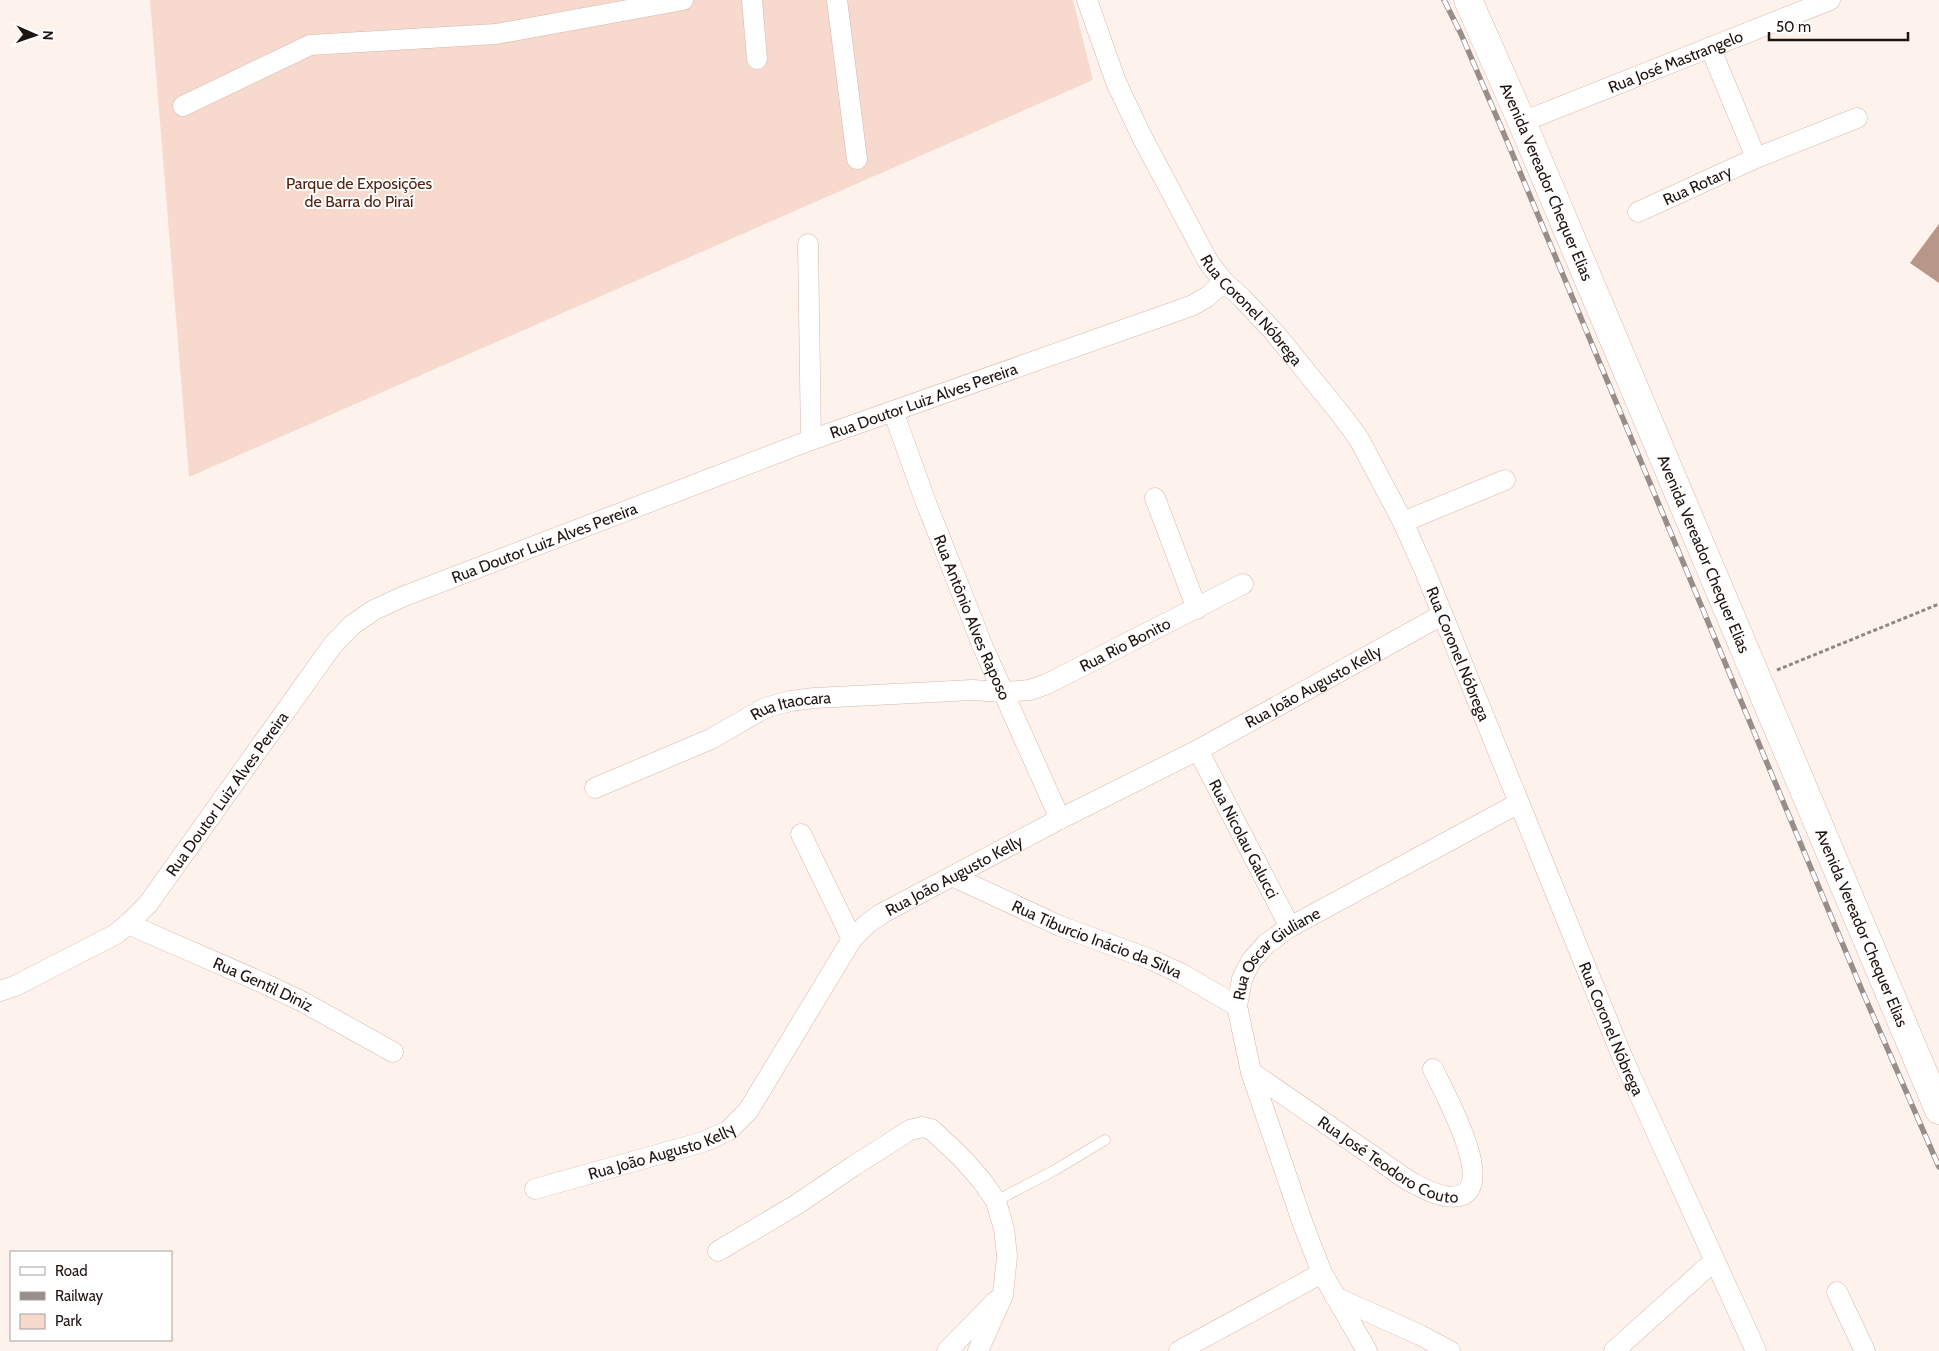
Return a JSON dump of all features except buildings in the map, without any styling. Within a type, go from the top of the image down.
[{"type":"main road","name":"Avenida Vereador Chequer Elias","points":[[1468,0],[1522,122],[1939,1110]]},
{"type":"street","points":[[183,106],[310,45],[496,34],[557,22],[609,7],[683,0]]},
{"type":"street","points":[[752,0],[756,59]]},
{"type":"street","points":[[837,0],[857,159]]},
{"type":"street","name":"Rua Coronel Nóbrega","points":[[1087,0],[1116,82],[1142,136],[1210,263],[1224,282],[1274,332],[1344,417],[1359,439],[1403,522],[1624,1061],[1756,1351]]},
{"type":"street","name":"Rua José Mastrangelo","points":[[1522,122],[1830,0]]},
{"type":"street","points":[[1710,47],[1756,158]]},
{"type":"street","name":"Rua Rotary","points":[[1638,212],[1756,158],[1857,118]]},
{"type":"street","points":[[808,244],[811,440]]},
{"type":"street","name":"Rua Doutor Luiz Alves Pereira","points":[[0,991],[15,986],[99,943],[128,924],[148,904],[332,646],[352,625],[374,610],[402,597],[811,440],[1191,306],[1207,297],[1224,282]]},
{"type":"street","name":"Rua Antônio Alves Raposo","points":[[893,411],[973,623],[1060,820]]},
{"type":"street","points":[[1403,522],[1505,480]]},
{"type":"street","points":[[1155,498],[1197,609]]},
{"type":"street","name":"Rua Rio Bonito","points":[[1004,692],[1030,690],[1047,684],[1243,584]]},
{"type":"street","name":"Rua João Augusto Kelly","points":[[535,1188],[703,1142],[728,1131],[748,1111],[852,939],[867,924],[881,914],[1198,750],[1442,615]]},
{"type":"street","name":"Rua Itaocara","points":[[595,788],[711,738],[765,708],[790,701],[814,698],[972,690],[1004,692]]},
{"type":"street","name":"Rua Nicolau Galucci","points":[[1198,750],[1290,927]]},
{"type":"street","name":"Rua Oscar Giuliane","points":[[1367,1351],[1334,1297],[1322,1273],[1303,1224],[1251,1072],[1237,1006],[1242,979],[1251,961],[1266,944],[1290,927],[1519,803]]},
{"type":"street","points":[[801,834],[852,939]]},
{"type":"street","name":"Rua Tiburcio Inácio da Silva","points":[[954,877],[1060,926],[1152,960],[1182,974],[1237,1006]]},
{"type":"street","name":"Rua Gentil Diniz","points":[[128,924],[262,982],[303,1002],[393,1052]]},
{"type":"street","name":"Rua José Teodoro Couto","points":[[1251,1072],[1409,1181],[1432,1192],[1446,1196],[1458,1196],[1469,1190],[1474,1178],[1473,1164],[1468,1145],[1433,1069]]},
{"type":"street","points":[[718,1251],[796,1205],[888,1142],[910,1130],[922,1127],[931,1129],[962,1158],[982,1181],[996,1201],[1004,1229],[1007,1256],[1003,1294],[978,1351]]},
{"type":"street","points":[[1622,1348],[1714,1260]]},
{"type":"street","points":[[1179,1351],[1322,1273]]},
{"type":"street","points":[[1838,1292],[1865,1351]]},
{"type":"street","points":[[947,1351],[1003,1294]]},
{"type":"street","points":[[1334,1297],[1420,1335],[1450,1351]]},
{"type":"lane","points":[[996,1201],[1055,1170],[1105,1140]]},
{"type":"path","points":[[1756,679],[1939,604]]},
{"type":"green space","name":"Parque de Exposições de Barra do Piraí","points":[[150,0],[1073,0],[1093,80],[189,477]]},
{"type":"shaded area","points":[[1939,224],[1939,283],[1910,263]]},
{"type":"railway","points":[[1444,0],[1461,34],[1507,141],[1861,988],[1939,1167]]}]
